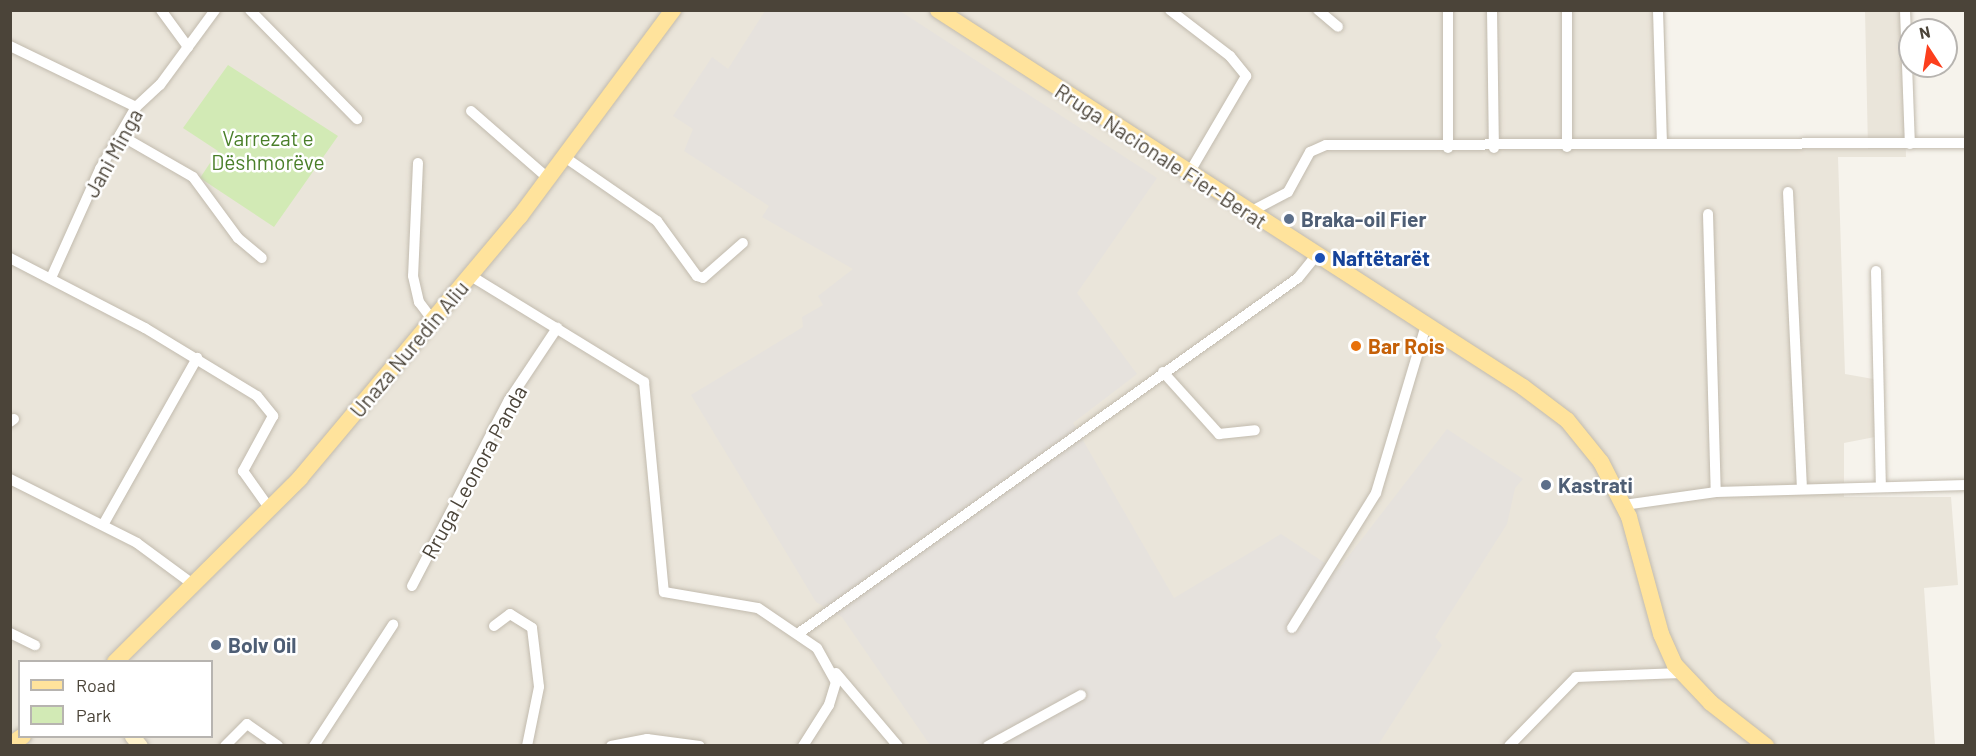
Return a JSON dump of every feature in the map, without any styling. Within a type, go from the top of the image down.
[{"type":"main road","name":"Unaza Nuredin Aliu","points":[[117,660],[270,509],[471,276],[566,158],[673,10]]},
{"type":"main road","name":"Rruga Nacionale Fier-Berat","points":[[938,10],[1188,175],[1426,325],[1567,420],[1594,451],[1623,505],[1661,634],[1680,673],[1766,746]]},
{"type":"street","points":[[161,10],[188,46]]},
{"type":"street","name":"Jani Minga","points":[[51,278],[120,135],[136,107],[215,10]]},
{"type":"street","points":[[250,10],[357,119]]},
{"type":"street","points":[[1170,10],[1230,56],[1246,76],[1188,175]]},
{"type":"street","points":[[1318,10],[1338,27]]},
{"type":"street","points":[[1448,10],[1448,148]]},
{"type":"street","points":[[1492,10],[1494,148]]},
{"type":"street","points":[[1567,10],[1567,147]]},
{"type":"street","points":[[1658,10],[1662,143]]},
{"type":"street","points":[[1905,10],[1910,144]]},
{"type":"street","points":[[10,46],[136,107]]},
{"type":"street","points":[[471,111],[549,179]]},
{"type":"street","points":[[120,135],[141,152],[182,168],[238,238],[262,258]]},
{"type":"street","points":[[1248,213],[1288,192],[1317,147],[1494,148],[1662,143],[1965,143]]},
{"type":"street","points":[[566,158],[642,207],[697,276],[703,278],[743,243]]},
{"type":"street","points":[[418,163],[413,276],[419,302],[432,320]]},
{"type":"street","points":[[1788,192],[1802,489]]},
{"type":"street","points":[[1708,214],[1716,492]]},
{"type":"street","points":[[800,633],[1163,372],[1298,278],[1316,256]]},
{"type":"street","points":[[10,258],[197,358],[271,411],[271,425],[243,471],[270,509]]},
{"type":"street","points":[[1876,271],[1881,487]]},
{"type":"street","points":[[471,276],[512,305],[557,328],[644,382],[667,596],[758,608],[800,633],[898,746]]},
{"type":"street","points":[[1292,628],[1376,493],[1426,325]]},
{"type":"street","name":"Rruga Leonora Panda","points":[[412,586],[509,400],[557,328]]},
{"type":"street","points":[[104,525],[197,358]]},
{"type":"street","points":[[1163,372],[1219,434],[1255,430]]},
{"type":"street","points":[[10,479],[104,525],[158,556],[194,585]]},
{"type":"street","points":[[1623,505],[1716,492],[1965,485]]},
{"type":"street","points":[[494,626],[510,614],[532,628],[539,687],[527,746]]},
{"type":"street","points":[[314,746],[393,625]]},
{"type":"street","points":[[10,633],[34,645]]},
{"type":"street","points":[[803,746],[834,695],[834,670]]},
{"type":"street","points":[[1509,746],[1576,677],[1680,673]]},
{"type":"street","points":[[987,746],[1082,695]]},
{"type":"street","points":[[225,746],[247,724],[278,746]]},
{"type":"street","points":[[611,746],[647,739],[700,746]]},
{"type":"shaded area","points":[[10,11],[1664,11],[1669,149],[1868,149],[1865,11],[1901,11],[1901,18],[1898,18],[1898,78],[1903,78],[1906,157],[1838,157],[1845,374],[1879,380],[1880,436],[1844,443],[1844,497],[1951,497],[1958,585],[1924,588],[1935,745],[11,745]]},
{"type":"shaded area","points":[[765,11],[900,11],[1157,178],[1077,293],[1137,374],[1073,423],[1174,598],[1281,534],[1337,571],[1447,429],[1523,479],[1515,488],[1507,524],[1435,637],[1442,645],[1378,745],[930,745],[842,617],[816,602],[691,395],[803,327],[802,317],[823,305],[818,296],[853,269],[762,217],[769,206],[684,151],[693,129],[673,116],[712,57],[728,69]]},
{"type":"green space","name":"Varrezat e Dëshmorëve","points":[[228,65],[338,136],[274,227],[200,178],[218,151],[183,128]]},
{"type":"place","name":"Braka-oil Fier","points":[[1289,219]]},
{"type":"place","name":"Naftëtarët","points":[[1320,258]]},
{"type":"place","name":"Bar Rois","points":[[1356,346]]},
{"type":"place","name":"Kastrati","points":[[1546,485]]},
{"type":"place","name":"Bolv Oil","points":[[216,645]]}]
